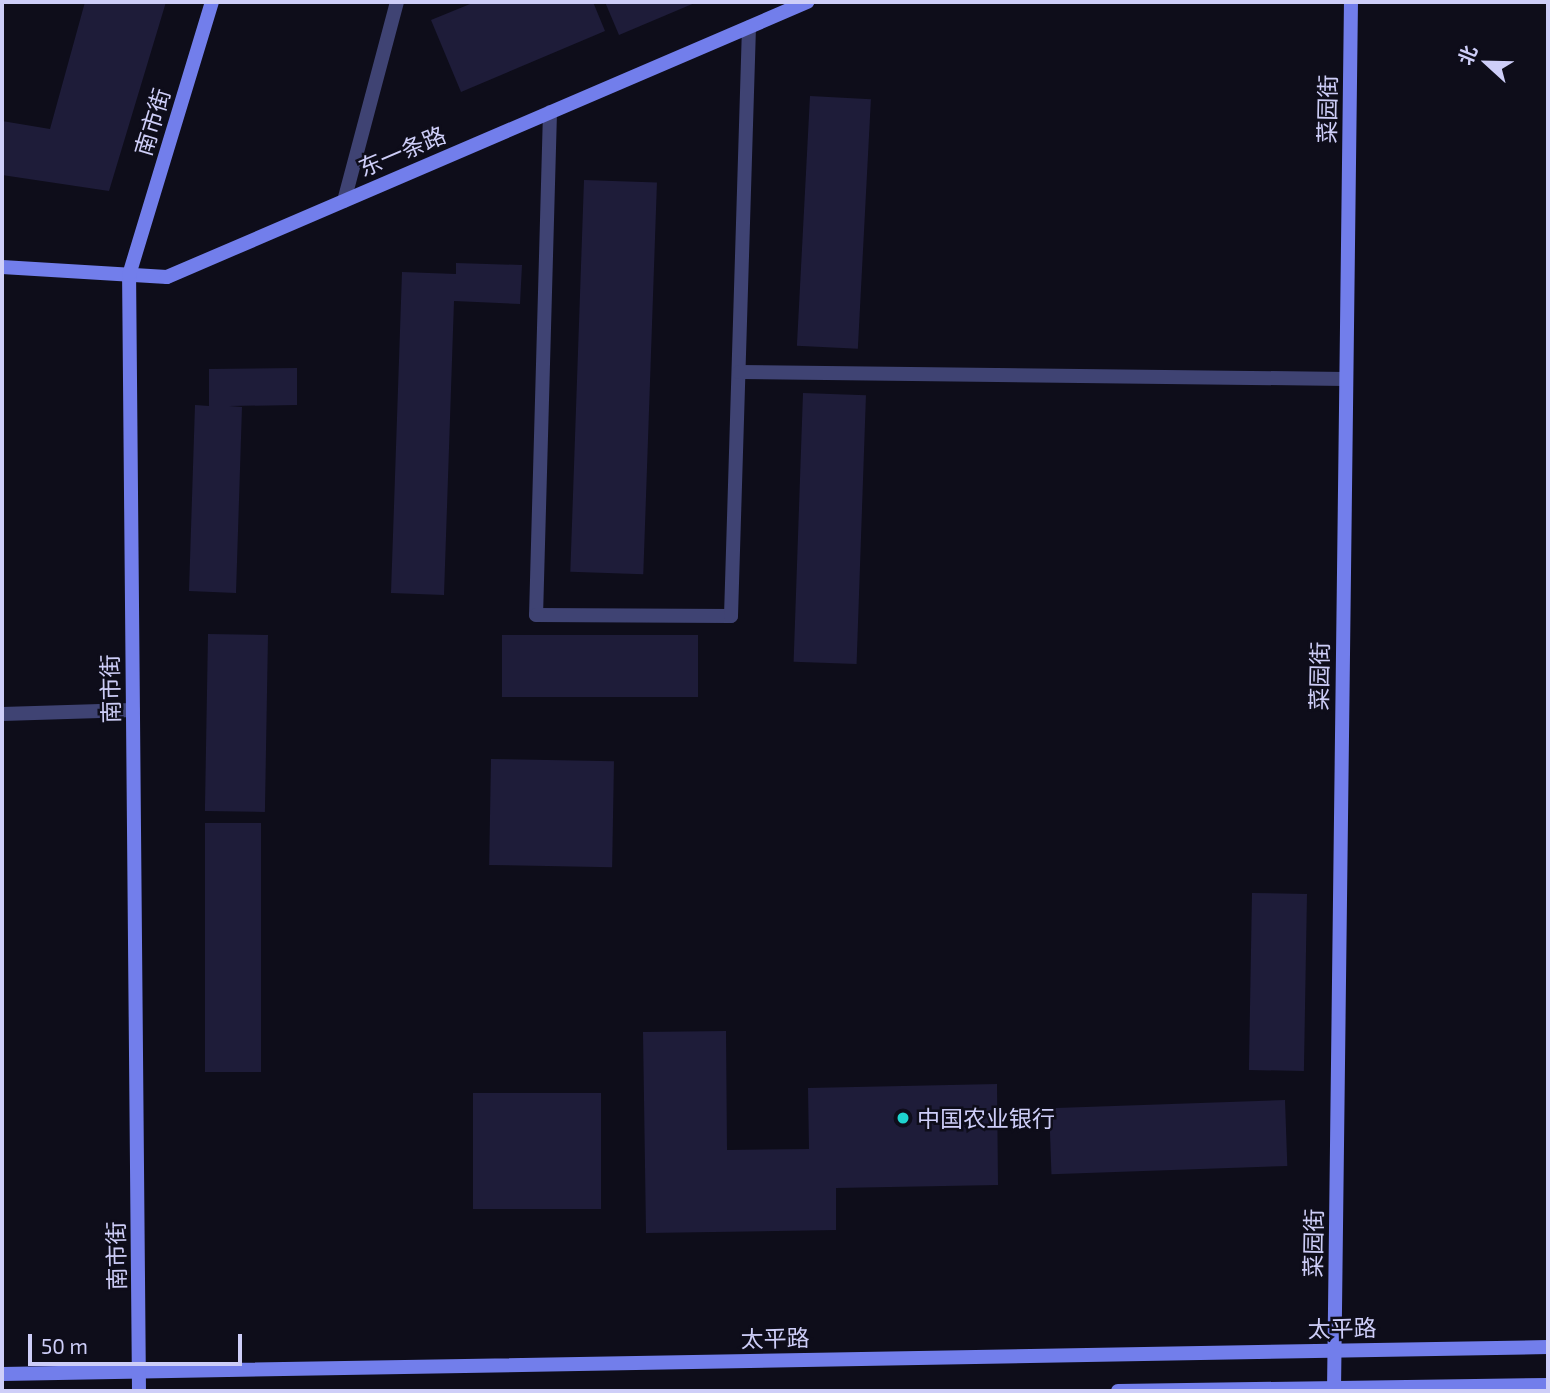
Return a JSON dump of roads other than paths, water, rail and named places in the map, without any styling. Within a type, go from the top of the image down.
[{"type":"street","name":"南市街","points":[[139,1390],[129,275],[212,2]]},
{"type":"street","points":[[344,201],[397,2]]},
{"type":"street","name":"东一条路","points":[[2,267],[167,277],[807,2]]},
{"type":"street","name":"菜园街","points":[[1334,1390],[1351,2]]},
{"type":"street","points":[[550,113],[536,615],[731,616],[749,27]]},
{"type":"street","points":[[739,372],[1346,379]]},
{"type":"street","points":[[2,714],[133,710]]},
{"type":"street","name":"太平路","points":[[2,1374],[1548,1347]]},
{"type":"street","points":[[1118,1391],[1548,1385]]},
{"type":"place","name":"中国农业银行","points":[[903,1118]]}]
